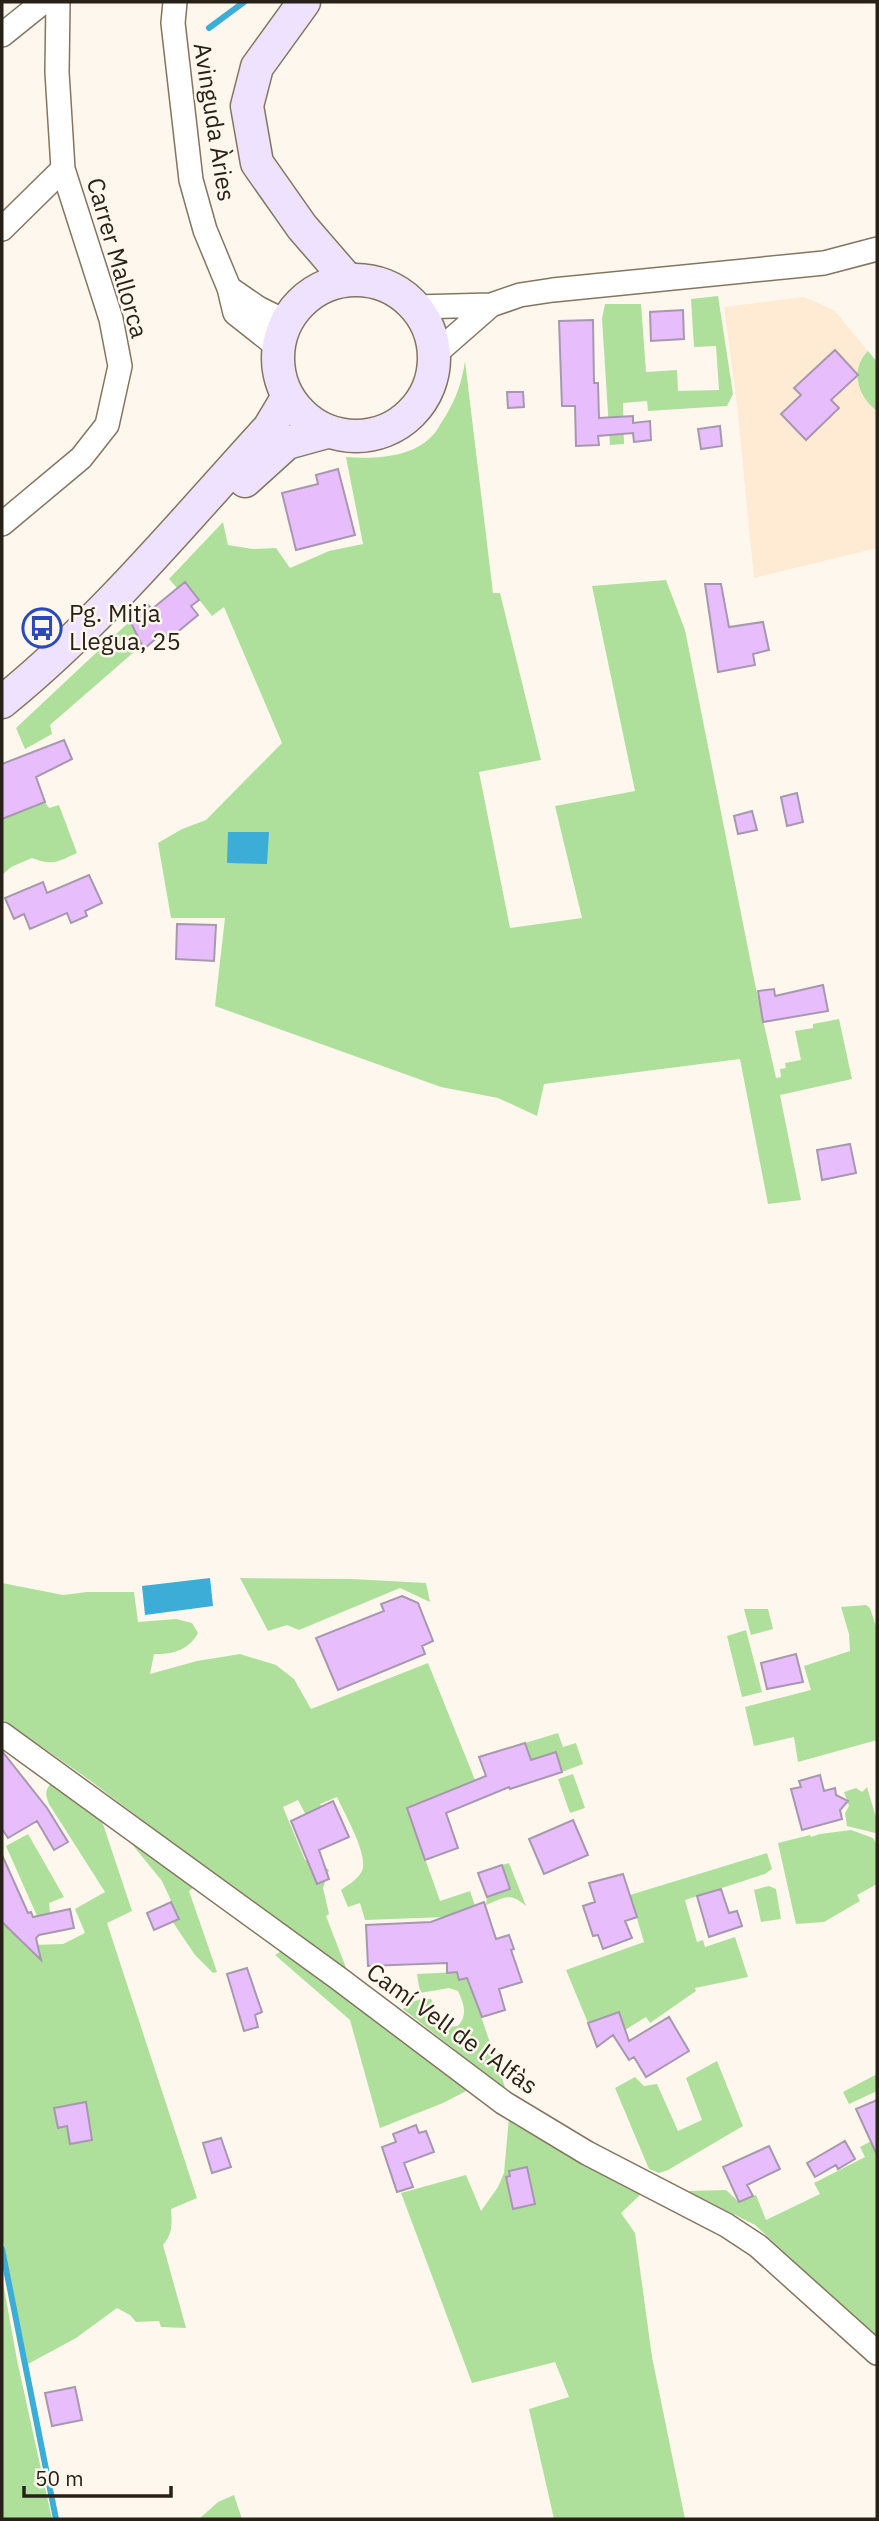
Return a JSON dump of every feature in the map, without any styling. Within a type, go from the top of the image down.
[{"type":"street","points":[[2,35],[43,2]]},
{"type":"street","name":"Carrer Mallorca","points":[[2,524],[81,458],[107,425],[120,366],[111,319],[63,169],[57,72],[58,2]]},
{"type":"street","name":"Avinguda Àries","points":[[175,2],[173,23],[191,180],[205,230],[229,288],[258,308],[282,334]]},
{"type":"street","points":[[304,2],[257,67],[247,106],[257,163],[302,227],[335,283]]},
{"type":"street","points":[[2,229],[63,169]]},
{"type":"street","points":[[416,307],[491,305],[520,295],[553,290],[824,263],[877,249]]},
{"type":"street","points":[[373,281],[397,290],[416,307],[430,329],[435,354],[432,379],[427,391],[421,403],[403,422],[379,434],[352,437],[327,432],[304,420],[288,398],[279,373],[282,334],[301,301],[335,283],[373,281]]},
{"type":"street","points":[[435,354],[491,305]]},
{"type":"street","points":[[2,702],[69,644],[111,601],[268,428],[288,398]]},
{"type":"street","points":[[111,601],[287,443],[327,432]]},
{"type":"street","name":"Camí Vell de l'Alfàs","points":[[2,1734],[338,1978],[503,2103],[587,2153],[726,2225],[758,2246],[877,2353]]},
{"type":"shaded area","points":[[804,297],[834,310],[877,362],[877,548],[754,578],[737,405],[724,307]]},
{"type":"green space","points":[[718,296],[733,394],[727,406],[648,411],[647,401],[623,403],[624,444],[610,445],[602,319],[605,304],[641,304],[646,372],[677,370],[678,391],[719,390],[716,346],[694,347],[691,299]]},
{"type":"green space","points":[[868,351],[877,362],[877,411],[865,398],[858,383],[859,366]]},
{"type":"green space","points":[[465,361],[493,593],[500,593],[541,760],[479,772],[510,928],[582,918],[555,806],[635,791],[592,586],[666,580],[685,630],[776,1078],[781,1077],[780,1069],[786,1068],[785,1063],[801,1060],[795,1031],[839,1019],[852,1079],[780,1095],[801,1200],[768,1204],[740,1059],[544,1084],[537,1116],[498,1098],[441,1087],[215,1006],[225,918],[171,918],[158,843],[182,829],[206,820],[282,743],[224,607],[212,616],[185,582],[177,588],[169,579],[223,522],[228,545],[253,549],[276,548],[290,568],[329,551],[363,544],[346,457],[369,458],[404,453],[424,443],[436,431],[452,404]]},
{"type":"green space","points":[[130,621],[142,645],[50,725],[52,734],[25,749],[16,728]]},
{"type":"green space","points":[[45,802],[49,808],[59,805],[77,853],[55,862],[32,858],[11,867],[2,875],[2,819]]},
{"type":"green space","points":[[240,1578],[426,1583],[430,1602],[400,1588],[299,1630],[287,1625],[268,1631]]},
{"type":"green space","points":[[2,1583],[63,1595],[134,1592],[138,1622],[176,1619],[192,1623],[198,1633],[190,1644],[179,1650],[154,1654],[150,1674],[197,1661],[240,1654],[276,1665],[294,1679],[311,1709],[428,1663],[475,1780],[407,1808],[440,1901],[470,1891],[475,1906],[445,1917],[365,1920],[360,1903],[348,1907],[341,1890],[358,1877],[363,1864],[359,1845],[337,1797],[320,1804],[323,1809],[307,1817],[298,1800],[283,1807],[305,1860],[319,1862],[329,1870],[323,1888],[329,1914],[326,1916],[350,1978],[88,1779],[2,1719]]},
{"type":"green space","points":[[866,1605],[870,1608],[877,1630],[877,1740],[798,1762],[794,1737],[754,1746],[745,1707],[811,1690],[804,1666],[850,1651],[849,1634],[841,1607]]},
{"type":"green space","points":[[744,1609],[768,1609],[773,1629],[751,1635]]},
{"type":"green space","points":[[746,1630],[762,1692],[742,1697],[727,1636]]},
{"type":"green space","points":[[558,1733],[563,1747],[576,1743],[583,1764],[562,1772],[556,1752],[531,1760],[525,1743]]},
{"type":"green space","points":[[573,1774],[585,1808],[570,1813],[558,1779]]},
{"type":"green space","points":[[52,1782],[100,1815],[132,1911],[107,1923],[197,2198],[171,2209],[170,2232],[163,2245],[186,2328],[161,2327],[159,2321],[136,2322],[117,2308],[76,2338],[28,2364],[2,2237],[2,1915],[11,1911],[33,1945],[63,1944],[85,1933],[75,1909],[105,1892],[49,1804],[46,1792]]},
{"type":"green space","points":[[867,1787],[877,1821],[875,1833],[847,1826],[845,1813],[849,1806],[844,1792],[856,1788],[862,1792]]},
{"type":"green space","points":[[851,1830],[873,1838],[877,1845],[877,1884],[857,1895],[860,1901],[824,1922],[796,1924],[778,1843],[810,1835],[811,1837]]},
{"type":"green space","points":[[28,1834],[64,1897],[49,1903],[50,1913],[37,1916],[6,1846]]},
{"type":"green space","points":[[136,1841],[198,1884],[189,1891],[217,1972],[213,1973],[195,1955],[172,1921],[179,1918],[162,1881],[131,1843]]},
{"type":"green space","points":[[767,1853],[772,1869],[765,1874],[685,1900],[697,1942],[703,1940],[705,1947],[735,1937],[748,1977],[695,1988],[696,1991],[650,2023],[646,2017],[625,2030],[619,2012],[588,2023],[566,1970],[644,1942],[630,1895]]},
{"type":"green space","points":[[509,1863],[526,1906],[511,1897],[486,1905],[487,1897],[510,1889],[502,1865]]},
{"type":"green space","points":[[769,1886],[776,1889],[781,1919],[761,1922],[754,1890]]},
{"type":"green space","points":[[285,1949],[472,2088],[443,2103],[380,2128],[350,2020],[275,1955]]},
{"type":"green space","points":[[457,1972],[459,1979],[468,1978],[506,2090],[403,2009],[416,2001],[431,1999],[434,2005],[432,2011],[447,2027],[458,2026],[464,2009],[458,1991],[449,1988],[420,1993],[417,1974]]},
{"type":"green space","points":[[717,2061],[743,2126],[668,2170],[659,2173],[649,2169],[615,2088],[635,2077],[644,2086],[657,2084],[678,2131],[702,2120],[686,2078]]},
{"type":"green space","points":[[877,2074],[877,2091],[849,2104],[843,2092]]},
{"type":"green space","points":[[509,2117],[642,2190],[621,2213],[635,2233],[652,2357],[685,2519],[554,2519],[529,2409],[569,2397],[555,2362],[472,2383],[401,2193],[466,2175],[481,2211],[498,2187],[504,2173]]},
{"type":"green space","points":[[877,2138],[877,2337],[755,2225],[688,2191],[726,2190],[739,2202],[756,2195],[766,2220],[820,2194],[814,2183],[865,2157],[860,2147]]},
{"type":"green space","points":[[2,2277],[17,2360],[52,2519],[2,2519]]},
{"type":"green space","points":[[234,2495],[242,2519],[199,2519],[218,2502]]},
{"type":"water","points":[[228,832],[269,832],[267,864],[227,863]]},
{"type":"water","points":[[210,1578],[213,1606],[145,1615],[142,1586]]},
{"type":"building","points":[[683,310],[684,339],[651,341],[650,312]]},
{"type":"building","points":[[593,320],[594,383],[598,383],[599,418],[633,416],[633,423],[650,421],[651,440],[634,442],[633,433],[598,436],[599,445],[576,446],[575,406],[562,406],[559,321]]},
{"type":"building","points":[[835,350],[858,375],[831,400],[839,408],[806,440],[781,414],[801,395],[794,388]]},
{"type":"building","points":[[507,392],[523,392],[524,407],[508,408]]},
{"type":"building","points":[[720,426],[722,446],[701,449],[698,429]]},
{"type":"building","points":[[338,469],[355,535],[296,550],[282,493],[318,484],[316,475]]},
{"type":"building","points":[[185,582],[199,600],[191,606],[198,615],[174,635],[171,632],[162,640],[159,636],[144,649],[130,621],[146,603],[152,609]]},
{"type":"building","points":[[705,584],[721,584],[729,627],[763,622],[769,650],[753,654],[755,665],[718,672]]},
{"type":"building","points":[[64,740],[72,759],[36,777],[45,802],[2,819],[2,764]]},
{"type":"building","points":[[797,793],[803,822],[787,826],[781,797]]},
{"type":"building","points":[[752,811],[757,830],[738,834],[734,816]]},
{"type":"building","points":[[89,875],[102,903],[85,911],[87,916],[71,923],[67,913],[30,929],[24,914],[14,919],[5,898],[43,882],[47,893]]},
{"type":"building","points":[[177,924],[216,925],[214,961],[176,959]]},
{"type":"building","points":[[823,985],[828,1011],[763,1022],[758,991],[774,989],[775,996]]},
{"type":"building","points":[[850,1144],[856,1173],[822,1180],[817,1150]]},
{"type":"building","points":[[402,1596],[418,1603],[433,1641],[422,1646],[425,1654],[338,1690],[316,1638],[384,1611],[381,1604]]},
{"type":"building","points":[[796,1654],[803,1682],[767,1689],[761,1663]]},
{"type":"building","points":[[525,1743],[531,1760],[556,1752],[562,1772],[510,1789],[509,1787],[446,1813],[458,1848],[425,1860],[407,1808],[486,1776],[479,1757]]},
{"type":"building","points":[[2,1751],[47,1808],[68,1842],[54,1850],[37,1821],[8,1838],[2,1829]]},
{"type":"building","points":[[820,1775],[824,1791],[835,1788],[836,1795],[848,1801],[840,1810],[842,1819],[802,1830],[791,1789],[801,1787],[799,1781]]},
{"type":"building","points":[[333,1801],[349,1837],[319,1850],[329,1879],[317,1884],[291,1821]]},
{"type":"building","points":[[573,1820],[588,1855],[544,1874],[529,1839]]},
{"type":"building","points":[[2,1855],[28,1913],[31,1912],[33,1917],[70,1909],[74,1928],[39,1935],[36,1938],[41,1960],[2,1922]]},
{"type":"building","points":[[502,1865],[510,1889],[487,1897],[478,1873]]},
{"type":"building","points":[[623,1874],[637,1917],[625,1921],[632,1938],[603,1949],[598,1935],[593,1936],[583,1906],[595,1902],[589,1883]]},
{"type":"building","points":[[721,1889],[729,1913],[737,1911],[742,1926],[709,1937],[697,1896]]},
{"type":"building","points":[[171,1902],[179,1919],[154,1930],[147,1913]]},
{"type":"building","points":[[484,1902],[496,1939],[509,1935],[522,1982],[499,1989],[505,2010],[482,2017],[467,1978],[459,1980],[457,1972],[447,1973],[447,1963],[368,1966],[366,1925],[431,1922]]},
{"type":"building","points":[[247,1968],[262,2012],[255,2015],[258,2027],[244,2031],[227,1974]]},
{"type":"building","points":[[619,2012],[629,2041],[669,2017],[689,2051],[646,2077],[634,2057],[629,2060],[613,2035],[597,2047],[588,2023]]},
{"type":"building","points":[[877,2100],[877,2155],[856,2109]]},
{"type":"building","points":[[86,2102],[92,2140],[70,2144],[67,2126],[58,2128],[54,2108]]},
{"type":"building","points":[[416,2125],[419,2133],[426,2131],[434,2152],[404,2163],[413,2187],[397,2192],[382,2147],[396,2142],[393,2134]]},
{"type":"building","points":[[221,2138],[231,2167],[212,2173],[203,2143]]},
{"type":"building","points":[[845,2141],[855,2159],[838,2169],[836,2165],[815,2177],[807,2163]]},
{"type":"building","points":[[769,2146],[780,2169],[747,2185],[753,2196],[739,2202],[723,2167]]},
{"type":"building","points":[[527,2167],[535,2204],[513,2209],[506,2177],[510,2176],[509,2171]]},
{"type":"building","points":[[75,2387],[82,2420],[52,2426],[45,2393]]},
{"type":"waterway","points":[[209,28],[244,2]]},
{"type":"waterway","points":[[2,2249],[56,2519]]},
{"type":"place","name":"Pg. Mitja Llegua, 25","points":[[42,628]]}]
